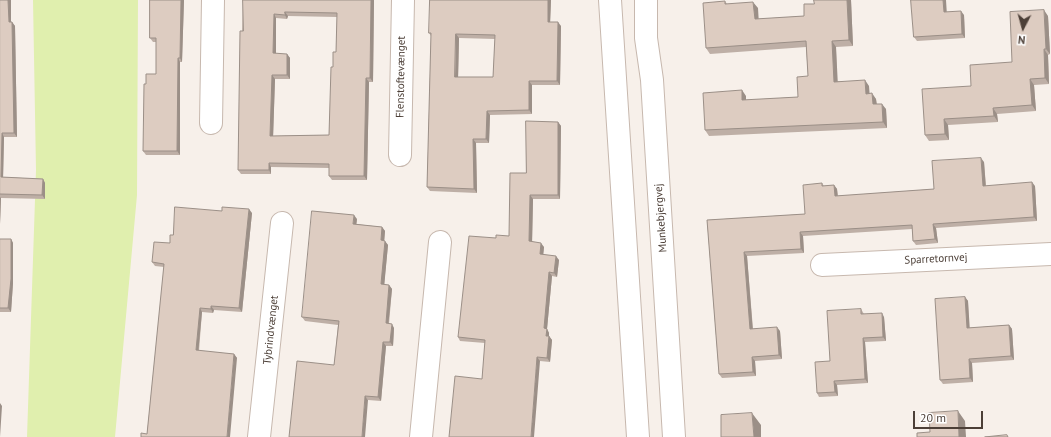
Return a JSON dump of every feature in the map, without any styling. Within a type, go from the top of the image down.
[{"type":"street","points":[[211,123],[213,0]]},
{"type":"street","name":"Flenstoftevænget","points":[[400,154],[402,0]]},
{"type":"street","points":[[610,0],[638,437]]},
{"type":"street","name":"Munkebjergvej","points":[[646,0],[646,38],[652,80],[674,437]]},
{"type":"street","name":"Tybrindvænget","points":[[259,437],[282,223]]},
{"type":"street","points":[[421,437],[440,242]]},
{"type":"street","name":"Sparretornvej","points":[[822,265],[1051,254]]},
{"type":"green space","points":[[33,0],[138,0],[137,195],[115,437],[27,437],[36,170]]},
{"type":"building","points":[[0,0],[8,0],[9,22],[12,22],[14,133],[2,133],[1,177],[43,179],[42,195],[0,194]]},
{"type":"building","points":[[150,0],[181,0],[180,58],[178,58],[177,151],[143,151],[144,84],[146,84],[146,74],[156,74],[156,38],[150,38]]},
{"type":"building","points":[[243,0],[371,0],[370,78],[366,78],[364,176],[329,176],[329,164],[269,163],[269,170],[238,170],[240,31],[243,31]],"holes":[[[285,12],[337,13],[336,52],[333,52],[333,67],[331,67],[329,135],[270,136],[272,75],[287,75],[287,54],[273,53],[274,14],[285,15]]]},
{"type":"building","points":[[430,0],[548,0],[548,22],[558,22],[557,81],[529,81],[529,110],[487,111],[486,139],[473,139],[474,189],[427,187],[431,33],[429,33]],"holes":[[[456,34],[495,35],[493,77],[455,77]]]},
{"type":"building","points":[[814,0],[847,0],[849,40],[832,41],[834,82],[865,80],[866,94],[872,93],[873,104],[882,104],[883,122],[705,130],[703,93],[742,90],[742,100],[798,97],[797,77],[808,76],[806,41],[706,48],[703,3],[725,1],[725,4],[753,2],[755,19],[804,16],[804,4],[814,4]]},
{"type":"building","points":[[911,0],[943,0],[944,12],[961,11],[962,34],[914,37]]},
{"type":"building","points":[[1044,10],[1046,49],[1044,49],[1045,78],[1030,79],[1032,105],[993,108],[994,116],[944,119],[945,134],[925,135],[922,89],[971,86],[970,65],[1012,62],[1010,12]]},
{"type":"building","points":[[526,121],[558,122],[558,195],[530,195],[529,241],[541,243],[540,254],[556,256],[554,273],[549,272],[544,328],[547,329],[546,336],[549,336],[547,358],[537,357],[531,437],[449,437],[455,376],[482,379],[485,340],[458,337],[469,236],[496,238],[496,235],[509,236],[510,173],[526,173]]},
{"type":"building","points":[[981,158],[983,186],[1032,182],[1034,217],[933,224],[935,239],[913,241],[912,225],[800,232],[801,249],[744,252],[750,329],[777,327],[779,355],[752,357],[753,372],[719,374],[707,220],[805,214],[803,185],[822,183],[822,186],[834,185],[835,196],[934,189],[932,161]]},
{"type":"building","points":[[175,207],[222,211],[222,207],[249,209],[239,308],[211,306],[211,309],[200,308],[196,350],[234,354],[227,437],[141,437],[141,433],[147,434],[164,264],[152,262],[154,242],[170,243],[170,235],[173,235]]},
{"type":"building","points":[[312,211],[354,215],[353,224],[382,227],[381,240],[385,241],[381,284],[389,285],[386,323],[392,324],[390,342],[383,342],[378,397],[365,396],[362,437],[289,437],[297,361],[334,365],[339,321],[302,317]]},
{"type":"building","points":[[0,239],[11,239],[11,279],[8,308],[0,308]]},
{"type":"building","points":[[965,297],[967,328],[1009,325],[1011,356],[969,359],[970,378],[940,380],[935,299]]},
{"type":"building","points":[[861,309],[861,314],[882,313],[883,337],[863,338],[865,379],[834,381],[835,392],[817,393],[815,362],[830,361],[827,311]]},
{"type":"building","points":[[958,411],[959,437],[917,437],[917,433],[930,432],[929,413]]},
{"type":"building","points":[[752,413],[754,437],[721,437],[721,415]]},
{"type":"building","points":[[1007,435],[1008,437],[985,437]]}]
